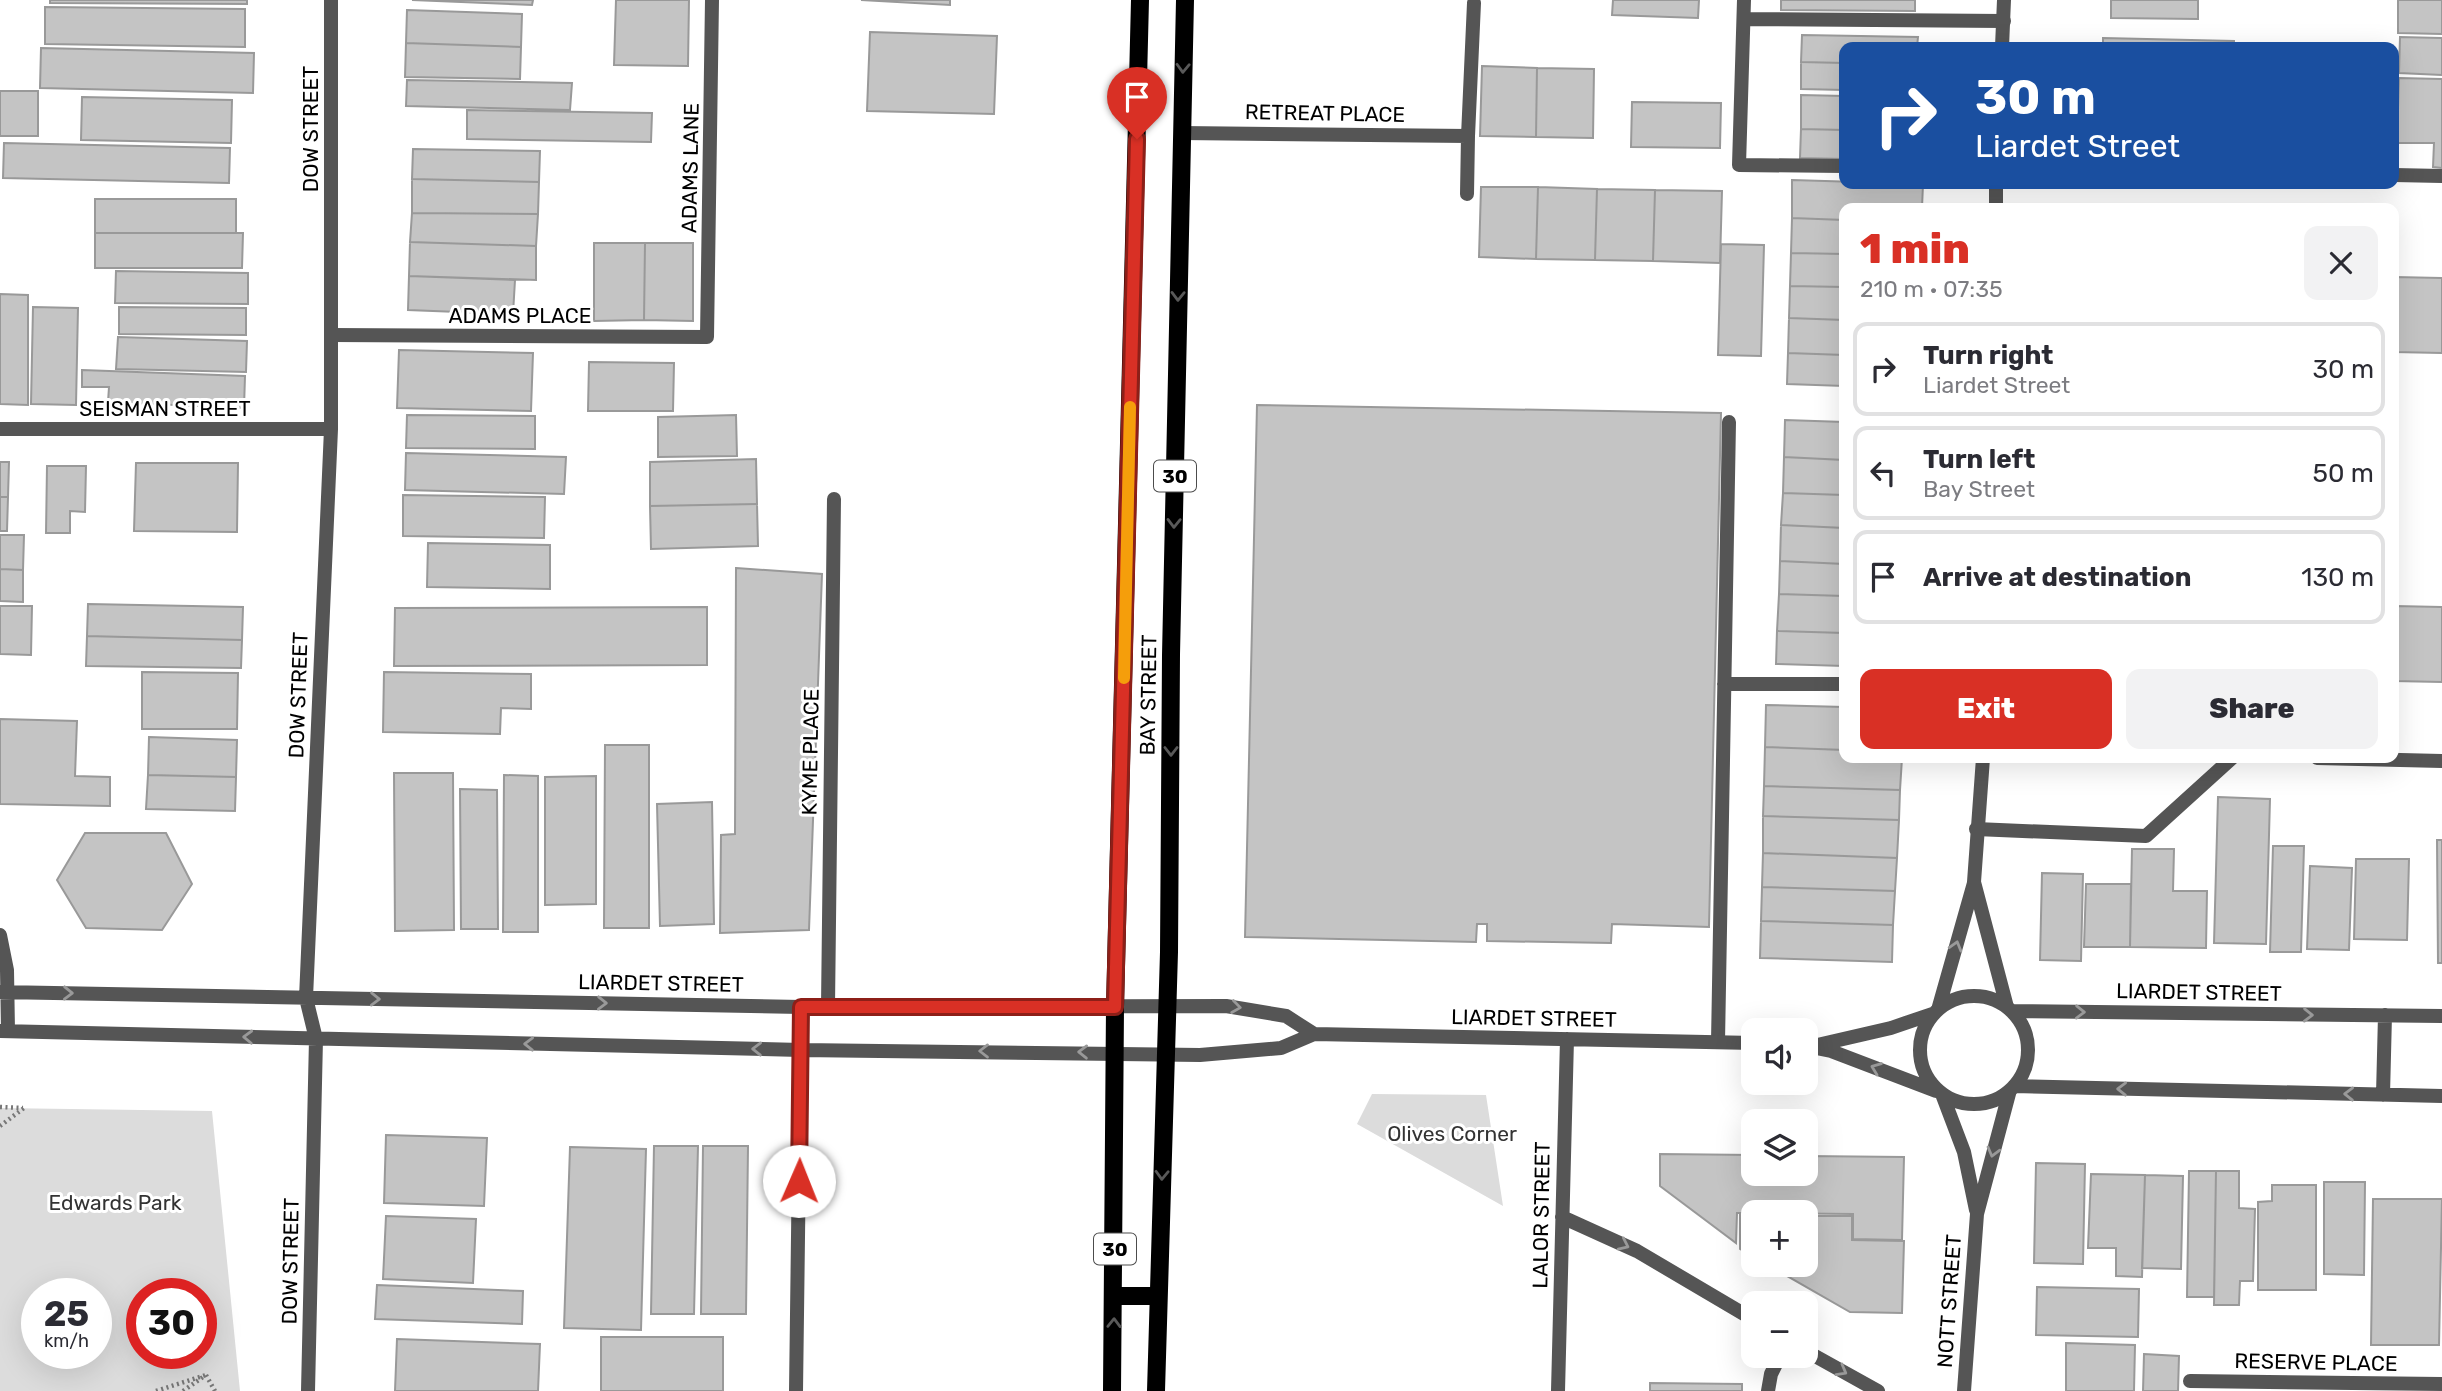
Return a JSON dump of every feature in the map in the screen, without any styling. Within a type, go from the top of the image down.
[{"type":"main road","name":"BAY STREET","points":[[1112,1391],[1115,1296],[1114,1053],[1140,0]]},
{"type":"main road","name":"BAY STREET","points":[[1156,1391],[1168,1007],[1185,0]]},
{"type":"main road","points":[[1115,1296],[1157,1296]]},
{"type":"street","name":"DOW STREET","points":[[308,1391],[316,1039],[306,998],[331,429],[331,0]]},
{"type":"street","name":"ADAMS LANE","points":[[707,337],[712,0]]},
{"type":"street","points":[[1744,0],[1740,165],[1839,166]]},
{"type":"street","points":[[2003,42],[2004,0]]},
{"type":"street","points":[[1467,194],[1474,3]]},
{"type":"street","points":[[1744,19],[2004,21]]},
{"type":"street","name":"RETREAT PLACE","points":[[1181,133],[1468,136]]},
{"type":"street","points":[[2399,176],[2442,176]]},
{"type":"street","name":"ADAMS PLACE","points":[[332,335],[707,337]]},
{"type":"street","points":[[1718,1042],[1729,422]]},
{"type":"street","name":"SEISMAN STREET","points":[[0,429],[331,429]]},
{"type":"street","name":"KYME PLACE","points":[[828,1006],[834,499]]},
{"type":"street","points":[[1724,684],[1839,684]]},
{"type":"street","points":[[2399,760],[2442,761]]},
{"type":"street","points":[[1936,1012],[1974,882],[1983,763]]},
{"type":"street","points":[[1976,829],[2147,836],[2227,763]]},
{"type":"street","points":[[1818,1049],[1958,1102],[1980,1104],[2001,1097],[2012,1088],[2023,1073],[2028,1051],[2024,1030],[2010,1009],[1993,962],[1974,882]]},
{"type":"street","points":[[0,935],[4,1031]]},
{"type":"street","name":"LIARDET STREET","points":[[4,992],[801,1007],[1226,1006],[1286,1016],[1314,1034]]},
{"type":"street","points":[[1940,1093],[1925,1075],[1919,1054],[1922,1032],[1936,1012],[1951,1000],[1972,996],[1994,1000],[2010,1009]]},
{"type":"street","points":[[796,1391],[801,1007]]},
{"type":"street","name":"LIARDET STREET","points":[[2010,1009],[2442,1016]]},
{"type":"street","points":[[1818,1044],[1891,1028],[1936,1012]]},
{"type":"street","points":[[2383,1095],[2385,1015]]},
{"type":"street","name":"LIARDET STREET","points":[[4,1031],[801,1050],[1167,1054],[1226,1054],[1281,1048],[1314,1034],[1741,1043]]},
{"type":"street","name":"LALOR STREET","points":[[1558,1391],[1567,1040]]},
{"type":"street","points":[[2012,1088],[2442,1096]]},
{"type":"street","name":"NOTT STREET","points":[[1964,1391],[1977,1214],[2012,1088]]},
{"type":"street","name":"NOTT STREET","points":[[1940,1093],[1964,1152],[1977,1214]]},
{"type":"street","points":[[1562,1217],[1637,1251],[1741,1312]]},
{"type":"street","points":[[1818,1358],[1878,1391]]},
{"type":"street","points":[[1768,1391],[1774,1368]]},
{"type":"street","name":"RESERVE PLACE","points":[[2190,1381],[2442,1384]]},
{"type":"path","points":[[0,1107],[24,1108],[0,1126]]},
{"type":"path","points":[[156,1391],[206,1375]]},
{"type":"path","points":[[183,1391],[206,1375]]},
{"type":"path","points":[[206,1375],[215,1391]]},
{"type":"green space","name":"Olives Corner","points":[[1372,1094],[1486,1095],[1503,1206],[1357,1124]]},
{"type":"green space","name":"Edwards Park","points":[[0,1108],[212,1111],[240,1391],[0,1391]]},
{"type":"building","points":[[50,0],[247,0],[247,4],[50,3]]},
{"type":"building","points":[[412,0],[533,0],[532,5]]},
{"type":"building","points":[[616,0],[689,0],[688,66],[614,65]]},
{"type":"building","points":[[861,0],[950,0],[950,5]]},
{"type":"building","points":[[1613,0],[1699,0],[1698,18],[1612,15]]},
{"type":"building","points":[[1781,0],[1915,0],[1915,11],[1781,10]]},
{"type":"building","points":[[2111,0],[2198,0],[2198,19],[2111,18]]},
{"type":"building","points":[[2398,0],[2442,0],[2442,34],[2398,33]]},
{"type":"building","points":[[45,7],[245,9],[245,47],[45,44]]},
{"type":"building","points":[[407,10],[522,14],[521,47],[406,43]]},
{"type":"building","points":[[870,32],[997,36],[994,114],[867,111]]},
{"type":"building","points":[[1802,35],[1918,37],[1918,42],[1839,42],[1839,63],[1801,62]]},
{"type":"building","points":[[2400,37],[2442,38],[2442,75],[2399,73]]},
{"type":"building","points":[[2103,38],[2234,41],[2234,42],[2103,42]]},
{"type":"building","points":[[406,43],[521,47],[520,79],[405,77]]},
{"type":"building","points":[[41,48],[254,53],[253,93],[40,88]]},
{"type":"building","points":[[1801,62],[1839,63],[1839,90],[1801,89]]},
{"type":"building","points":[[1482,66],[1537,68],[1536,137],[1480,136]]},
{"type":"building","points":[[1537,68],[1594,69],[1593,138],[1536,137]]},
{"type":"building","points":[[2399,78],[2442,79],[2442,168],[2433,167],[2434,143],[2399,143]]},
{"type":"building","points":[[407,80],[572,83],[570,110],[406,106]]},
{"type":"building","points":[[0,91],[38,91],[38,136],[0,136]]},
{"type":"building","points":[[1801,95],[1839,96],[1839,130],[1801,129]]},
{"type":"building","points":[[82,97],[232,100],[231,143],[81,140]]},
{"type":"building","points":[[1632,102],[1721,103],[1720,148],[1631,147]]},
{"type":"building","points":[[467,110],[652,113],[651,142],[467,139]]},
{"type":"building","points":[[1801,129],[1839,130],[1839,159],[1800,158]]},
{"type":"building","points":[[4,143],[230,148],[229,183],[3,178]]},
{"type":"building","points":[[413,149],[540,151],[539,182],[412,179]]},
{"type":"building","points":[[412,179],[539,182],[538,214],[412,213]]},
{"type":"building","points":[[1792,180],[1839,181],[1839,189],[1923,189],[1922,203],[1839,203],[1839,220],[1792,218]]},
{"type":"building","points":[[1481,187],[1538,187],[1536,259],[1479,257]]},
{"type":"building","points":[[1538,187],[1597,189],[1595,260],[1536,259]]},
{"type":"building","points":[[1597,189],[1655,190],[1653,261],[1595,260]]},
{"type":"building","points":[[1655,190],[1722,191],[1720,263],[1653,261]]},
{"type":"building","points":[[95,199],[236,199],[236,233],[95,233]]},
{"type":"building","points":[[412,213],[538,214],[536,246],[410,242]]},
{"type":"building","points":[[1792,218],[1839,220],[1839,254],[1791,253]]},
{"type":"building","points":[[95,233],[243,233],[242,268],[95,268]]},
{"type":"building","points":[[410,242],[536,246],[536,280],[409,276]]},
{"type":"building","points":[[594,243],[645,243],[644,320],[594,321]]},
{"type":"building","points":[[645,243],[693,243],[693,321],[644,320]]},
{"type":"building","points":[[1721,244],[1764,245],[1761,356],[1718,355]]},
{"type":"building","points":[[1791,253],[1839,254],[1839,287],[1790,286]]},
{"type":"building","points":[[116,271],[248,273],[248,304],[115,303]]},
{"type":"building","points":[[409,276],[515,280],[513,314],[408,310]]},
{"type":"building","points":[[2399,277],[2442,278],[2442,353],[2399,352]]},
{"type":"building","points":[[1790,286],[1839,287],[1839,320],[1789,318]]},
{"type":"building","points":[[0,294],[28,295],[28,405],[0,404]]},
{"type":"building","points":[[33,307],[78,308],[76,405],[31,404]]},
{"type":"building","points":[[119,307],[246,308],[246,335],[119,334]]},
{"type":"building","points":[[1789,318],[1839,320],[1839,355],[1788,353]]},
{"type":"building","points":[[118,337],[247,341],[246,372],[116,369]]},
{"type":"building","points":[[399,350],[533,353],[531,411],[397,408]]},
{"type":"building","points":[[1788,353],[1839,355],[1839,386],[1787,384]]},
{"type":"building","points":[[589,362],[674,363],[673,411],[588,411]]},
{"type":"building","points":[[82,370],[245,376],[244,408],[108,402],[109,387],[82,387]]},
{"type":"building","points":[[1257,405],[1721,413],[1709,927],[1612,924],[1611,943],[1487,941],[1487,924],[1477,924],[1476,942],[1245,937]]},
{"type":"building","points":[[407,415],[535,416],[535,449],[406,448]]},
{"type":"building","points":[[736,415],[737,456],[658,457],[658,417]]},
{"type":"building","points":[[1785,420],[1839,422],[1839,460],[1784,457]]},
{"type":"building","points":[[406,453],[566,457],[564,494],[405,490]]},
{"type":"building","points":[[1784,457],[1839,460],[1839,495],[1783,493]]},
{"type":"building","points":[[756,459],[757,504],[650,506],[650,462]]},
{"type":"building","points":[[0,462],[9,462],[8,497],[0,497]]},
{"type":"building","points":[[136,463],[238,463],[237,532],[134,531]]},
{"type":"building","points":[[47,466],[86,466],[85,512],[70,511],[70,533],[46,533]]},
{"type":"building","points":[[1783,493],[1839,495],[1839,528],[1781,525]]},
{"type":"building","points":[[403,495],[545,497],[544,538],[403,536]]},
{"type":"building","points":[[0,497],[8,497],[7,531],[0,531]]},
{"type":"building","points":[[757,504],[758,546],[651,549],[650,506]]},
{"type":"building","points":[[1781,525],[1839,528],[1839,564],[1780,561]]},
{"type":"building","points":[[0,535],[24,535],[23,570],[0,569]]},
{"type":"building","points":[[428,543],[550,545],[550,589],[427,587]]},
{"type":"building","points":[[1780,561],[1839,564],[1839,596],[1779,594]]},
{"type":"building","points":[[736,568],[822,574],[809,930],[720,933],[721,835],[735,834]]},
{"type":"building","points":[[0,569],[23,570],[23,602],[0,601]]},
{"type":"building","points":[[1779,594],[1839,596],[1839,633],[1777,631]]},
{"type":"building","points":[[88,604],[243,607],[242,640],[87,636]]},
{"type":"building","points":[[0,606],[32,606],[31,655],[0,654]]},
{"type":"building","points":[[2399,606],[2442,607],[2442,682],[2399,681]]},
{"type":"building","points":[[707,607],[707,665],[394,666],[395,608]]},
{"type":"building","points":[[1777,631],[1839,633],[1839,666],[1776,664]]},
{"type":"building","points":[[87,636],[242,640],[241,668],[86,666]]},
{"type":"building","points":[[142,672],[238,673],[237,729],[142,729]]},
{"type":"building","points":[[384,672],[531,674],[531,709],[501,708],[500,734],[383,732]]},
{"type":"building","points":[[1766,705],[1839,707],[1839,750],[1765,747]]},
{"type":"building","points":[[0,719],[77,721],[75,776],[110,777],[110,806],[0,804]]},
{"type":"building","points":[[149,737],[237,740],[236,777],[148,775]]},
{"type":"building","points":[[605,745],[649,745],[649,928],[604,928]]},
{"type":"building","points":[[1765,747],[1839,750],[1839,763],[1902,763],[1900,790],[1764,786]]},
{"type":"building","points":[[394,773],[453,773],[454,930],[395,931]]},
{"type":"building","points":[[148,775],[236,777],[235,811],[146,809]]},
{"type":"building","points":[[504,775],[538,776],[538,932],[503,932]]},
{"type":"building","points":[[596,776],[596,904],[545,905],[545,777]]},
{"type":"building","points":[[1764,786],[1900,790],[1899,820],[1763,816]]},
{"type":"building","points":[[460,789],[497,790],[498,929],[461,929]]},
{"type":"building","points":[[2218,797],[2270,799],[2266,944],[2214,943]]},
{"type":"building","points":[[712,802],[714,924],[660,926],[657,804]]},
{"type":"building","points":[[1763,816],[1899,820],[1897,858],[1763,853]]},
{"type":"building","points":[[85,833],[166,833],[192,884],[162,930],[86,928],[57,880]]},
{"type":"building","points":[[2437,840],[2442,840],[2442,963],[2438,963]]},
{"type":"building","points":[[2273,846],[2304,846],[2301,952],[2270,952]]},
{"type":"building","points":[[2132,849],[2174,849],[2173,891],[2207,891],[2206,948],[2130,947]]},
{"type":"building","points":[[1763,853],[1897,858],[1895,891],[1762,887]]},
{"type":"building","points":[[2356,859],[2409,859],[2407,940],[2354,939]]},
{"type":"building","points":[[2310,866],[2352,868],[2349,950],[2307,949]]},
{"type":"building","points":[[2042,873],[2083,874],[2081,961],[2040,960]]},
{"type":"building","points":[[2086,884],[2131,884],[2130,947],[2084,947]]},
{"type":"building","points":[[1762,887],[1895,891],[1893,925],[1761,921]]},
{"type":"building","points":[[1761,921],[1893,925],[1892,962],[1760,958]]},
{"type":"building","points":[[386,1135],[487,1138],[484,1206],[384,1203]]},
{"type":"building","points":[[654,1146],[698,1146],[694,1314],[651,1314]]},
{"type":"building","points":[[703,1146],[748,1146],[746,1314],[701,1314]]},
{"type":"building","points":[[570,1147],[646,1149],[641,1330],[564,1328]]},
{"type":"building","points":[[1660,1154],[1741,1155],[1741,1186],[1818,1186],[1818,1156],[1904,1157],[1902,1240],[1853,1239],[1853,1214],[1818,1214],[1818,1200],[1741,1200],[1741,1213],[1737,1213],[1736,1243],[1660,1186]]},
{"type":"building","points":[[2036,1163],[2085,1164],[2083,1264],[2034,1263]]},
{"type":"building","points":[[2189,1171],[2216,1171],[2214,1297],[2187,1297]]},
{"type":"building","points":[[2216,1171],[2239,1171],[2239,1208],[2255,1209],[2253,1281],[2240,1281],[2239,1305],[2214,1305]]},
{"type":"building","points":[[2091,1174],[2145,1175],[2142,1277],[2116,1276],[2116,1248],[2088,1248]]},
{"type":"building","points":[[2145,1175],[2183,1176],[2181,1269],[2142,1268]]},
{"type":"building","points":[[2324,1182],[2365,1182],[2364,1275],[2324,1274]]},
{"type":"building","points":[[2272,1185],[2316,1185],[2316,1290],[2258,1290],[2258,1202],[2272,1201]]},
{"type":"building","points":[[2373,1199],[2442,1199],[2439,1345],[2371,1345]]},
{"type":"building","points":[[1740,1215],[1741,1215],[1741,1250]]},
{"type":"building","points":[[386,1216],[476,1219],[473,1283],[383,1279]]},
{"type":"building","points":[[1818,1216],[1852,1216],[1852,1240],[1904,1241],[1902,1313],[1850,1312],[1818,1294],[1818,1291],[1789,1277],[1818,1277]]},
{"type":"building","points":[[377,1285],[523,1291],[522,1324],[375,1319]]},
{"type":"building","points":[[2037,1287],[2139,1289],[2138,1337],[2036,1335]]},
{"type":"building","points":[[601,1337],[723,1337],[723,1391],[601,1391]]},
{"type":"building","points":[[397,1339],[540,1344],[538,1391],[395,1391]]},
{"type":"building","points":[[2066,1343],[2135,1345],[2134,1391],[2066,1391]]},
{"type":"building","points":[[2144,1354],[2179,1356],[2178,1391],[2143,1391]]},
{"type":"building","points":[[1650,1383],[1742,1384],[1742,1391],[1650,1391]]},
{"type":"slow traffic","points":[[1124,678],[1130,407]]},
{"type":"route","points":[[799,1181],[801,1007],[1115,1007],[1137,139]]}]
